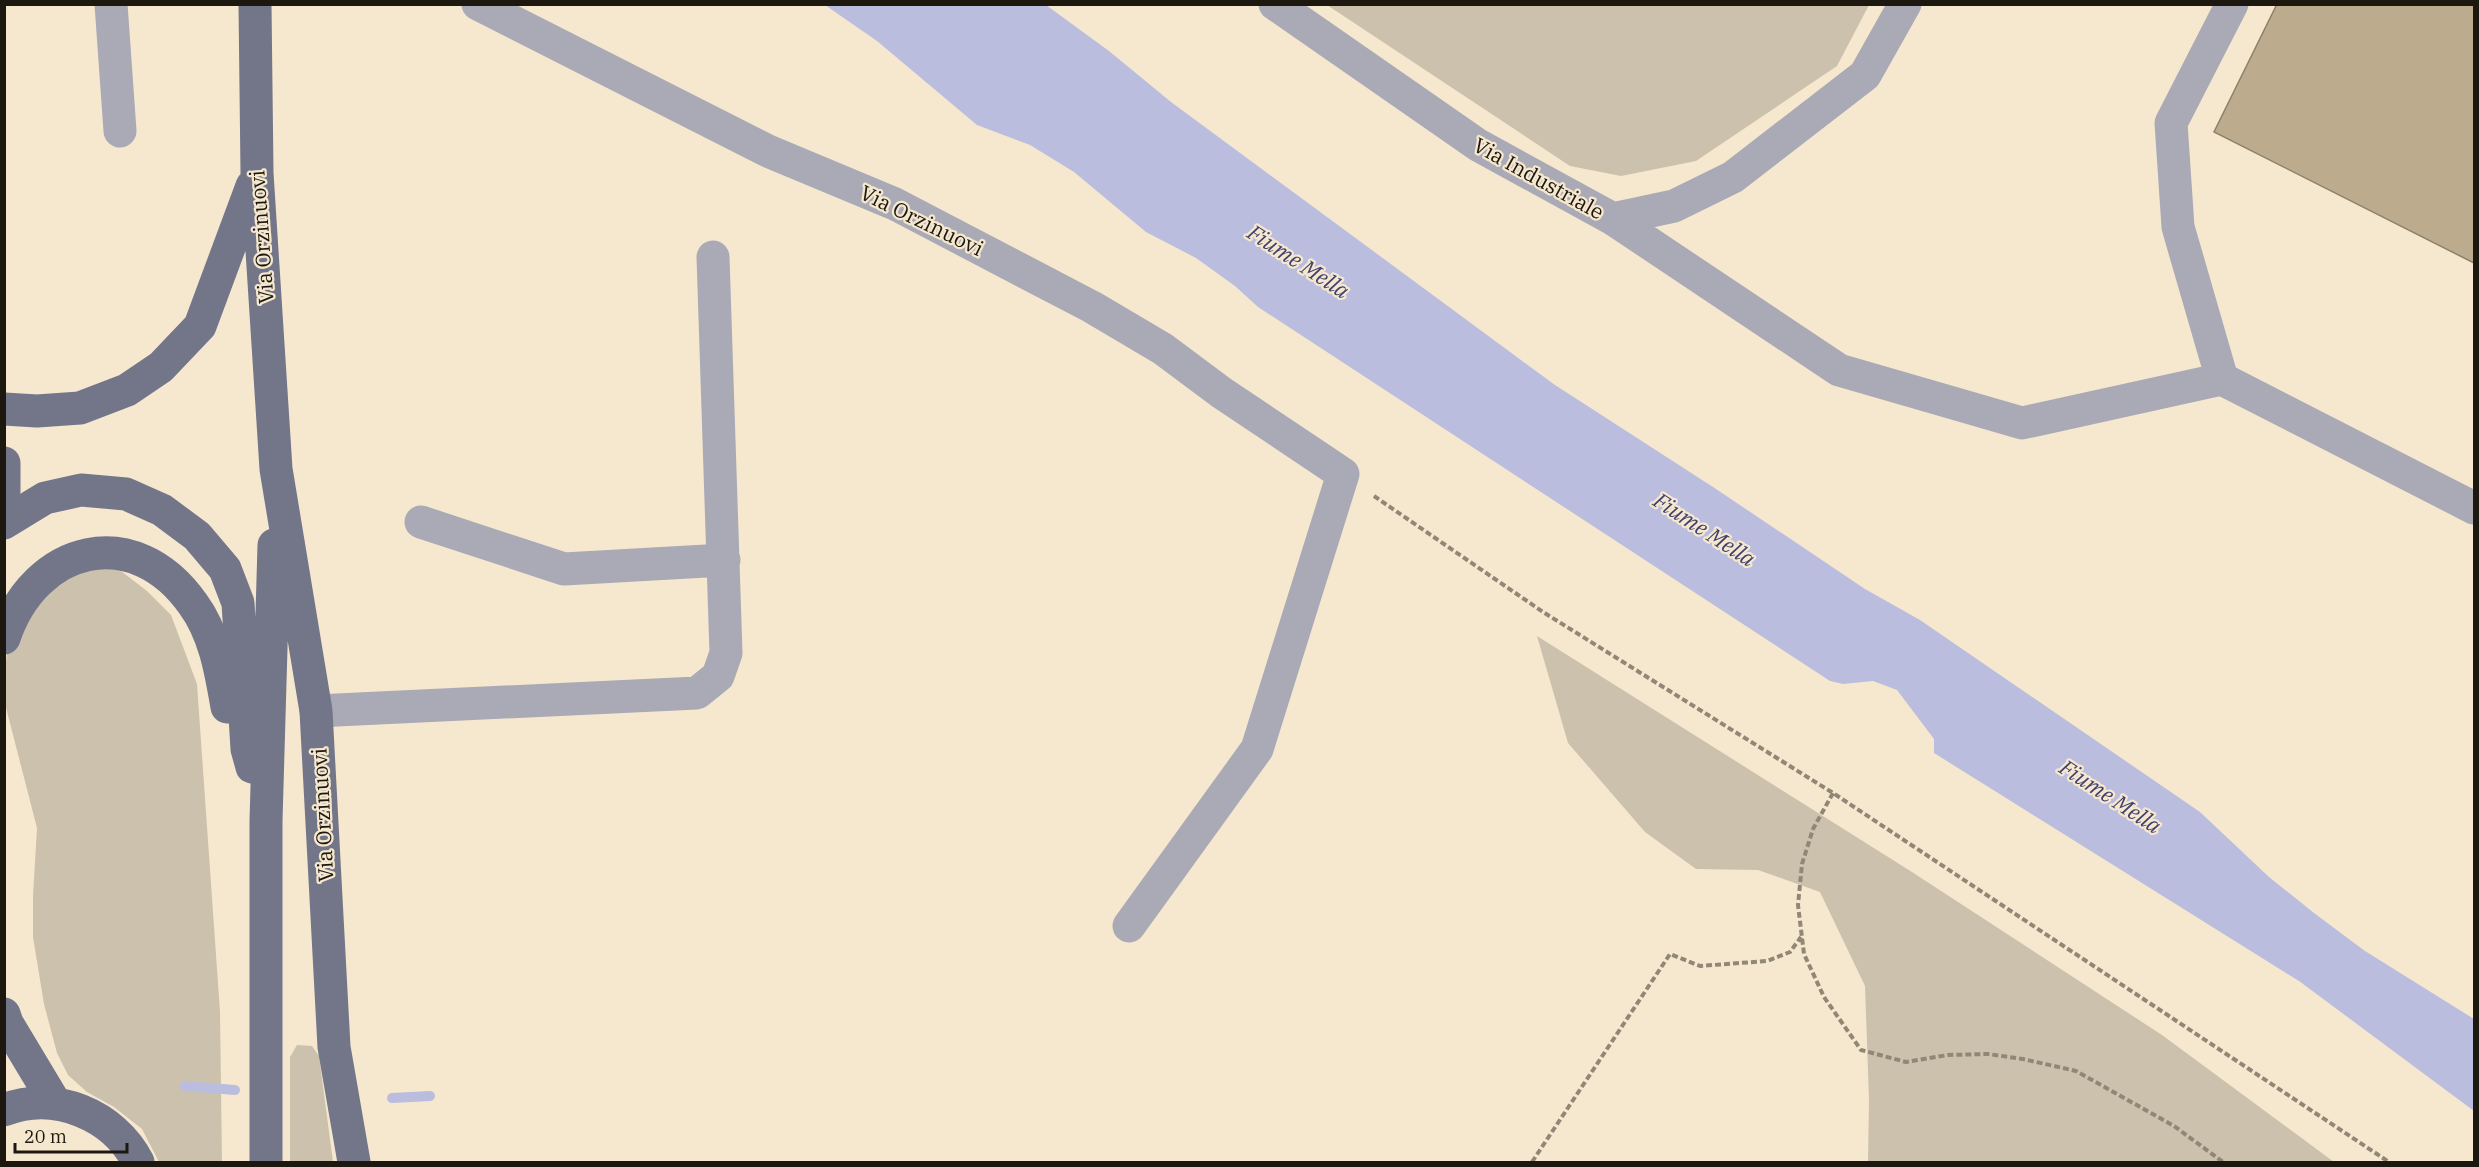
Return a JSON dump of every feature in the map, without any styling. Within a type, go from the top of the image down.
[{"type":"main road","name":"Via Orzinuovi","points":[[255,4],[256,173],[276,469],[266,821],[266,1162]]},
{"type":"main road","points":[[4,409],[37,411],[80,408],[127,390],[161,367],[200,326],[256,173]]},
{"type":"main road","points":[[4,463],[4,491]]},
{"type":"main road","name":"Via Orzinuovi","points":[[276,469],[316,711],[334,1047],[354,1162]]},
{"type":"main road","points":[[4,523],[45,498],[81,490],[126,495],[162,510],[197,536],[225,569],[238,603],[247,749],[266,821]]},
{"type":"main road","points":[[4,638],[22,602],[38,581],[61,563],[89,554],[116,554],[145,560],[171,578],[194,604],[211,637],[224,689],[229,745],[266,821]]},
{"type":"main road","points":[[5,1023],[55,1103]]},
{"type":"main road","points":[[4,1110],[31,1103],[55,1103],[84,1111],[110,1126],[131,1149],[138,1162]]},
{"type":"street","points":[[111,4],[120,131]]},
{"type":"street","name":"Via Orzinuovi","points":[[478,4],[768,151],[895,204],[1092,307],[1163,349],[1222,393],[1344,474]]},
{"type":"street","name":"Via Industriale","points":[[1275,4],[1478,145],[1613,219],[1674,206],[1733,177],[1865,75],[1905,4]]},
{"type":"street","points":[[2222,379],[2178,227],[2171,123],[2232,4]]},
{"type":"street","points":[[1613,219],[1839,370],[2022,423],[2222,379],[2475,508]]},
{"type":"street","points":[[316,711],[697,693],[718,676],[726,654],[713,257]]},
{"type":"street","points":[[1129,926],[1257,749],[1344,474]]},
{"type":"street","points":[[421,522],[564,569],[724,560]]},
{"type":"path","points":[[1344,474],[1543,612],[1833,793],[2389,1162]]},
{"type":"path","points":[[1833,793],[1813,829],[1802,864],[1798,905],[1804,954],[1824,997],[1861,1050],[1906,1062],[1948,1055],[1988,1054],[2076,1071],[2174,1126],[2223,1162]]},
{"type":"path","points":[[1532,1162],[1670,954],[1700,966],[1767,961],[1790,952],[1802,936]]},
{"type":"shaded area","points":[[1327,5],[1869,5],[1837,66],[1696,161],[1621,176],[1570,166]]},
{"type":"shaded area","points":[[97,567],[121,571],[147,591],[171,615],[197,684],[220,1012],[222,1162],[159,1162],[142,1129],[114,1107],[87,1092],[68,1075],[57,1053],[44,1004],[33,937],[37,828],[4,700],[5,669],[7,653],[30,604],[73,571]]},
{"type":"shaded area","points":[[1537,636],[1912,872],[2162,1035],[2334,1162],[1868,1162],[1869,1100],[1865,986],[1820,892],[1758,870],[1696,869],[1645,832],[1568,743]]},
{"type":"shaded area","points":[[297,1045],[312,1046],[319,1056],[333,1162],[290,1162],[290,1057]]},
{"type":"water","name":"Fiume Mella","points":[[825,5],[1046,5],[1109,51],[1171,102],[1555,385],[1865,589],[1920,620],[2200,812],[2269,877],[2314,913],[2365,951],[2474,1019],[2474,1111],[2299,981],[1934,753],[1934,739],[1897,690],[1873,681],[1843,684],[1830,681],[1258,307],[1235,286],[1196,258],[1146,232],[1074,172],[1030,145],[977,125],[877,41]]},
{"type":"building","points":[[2277,4],[2474,4],[2474,263],[2214,132]]},
{"type":"waterway","points":[[185,1086],[235,1090]]},
{"type":"waterway","points":[[392,1098],[430,1096]]}]
